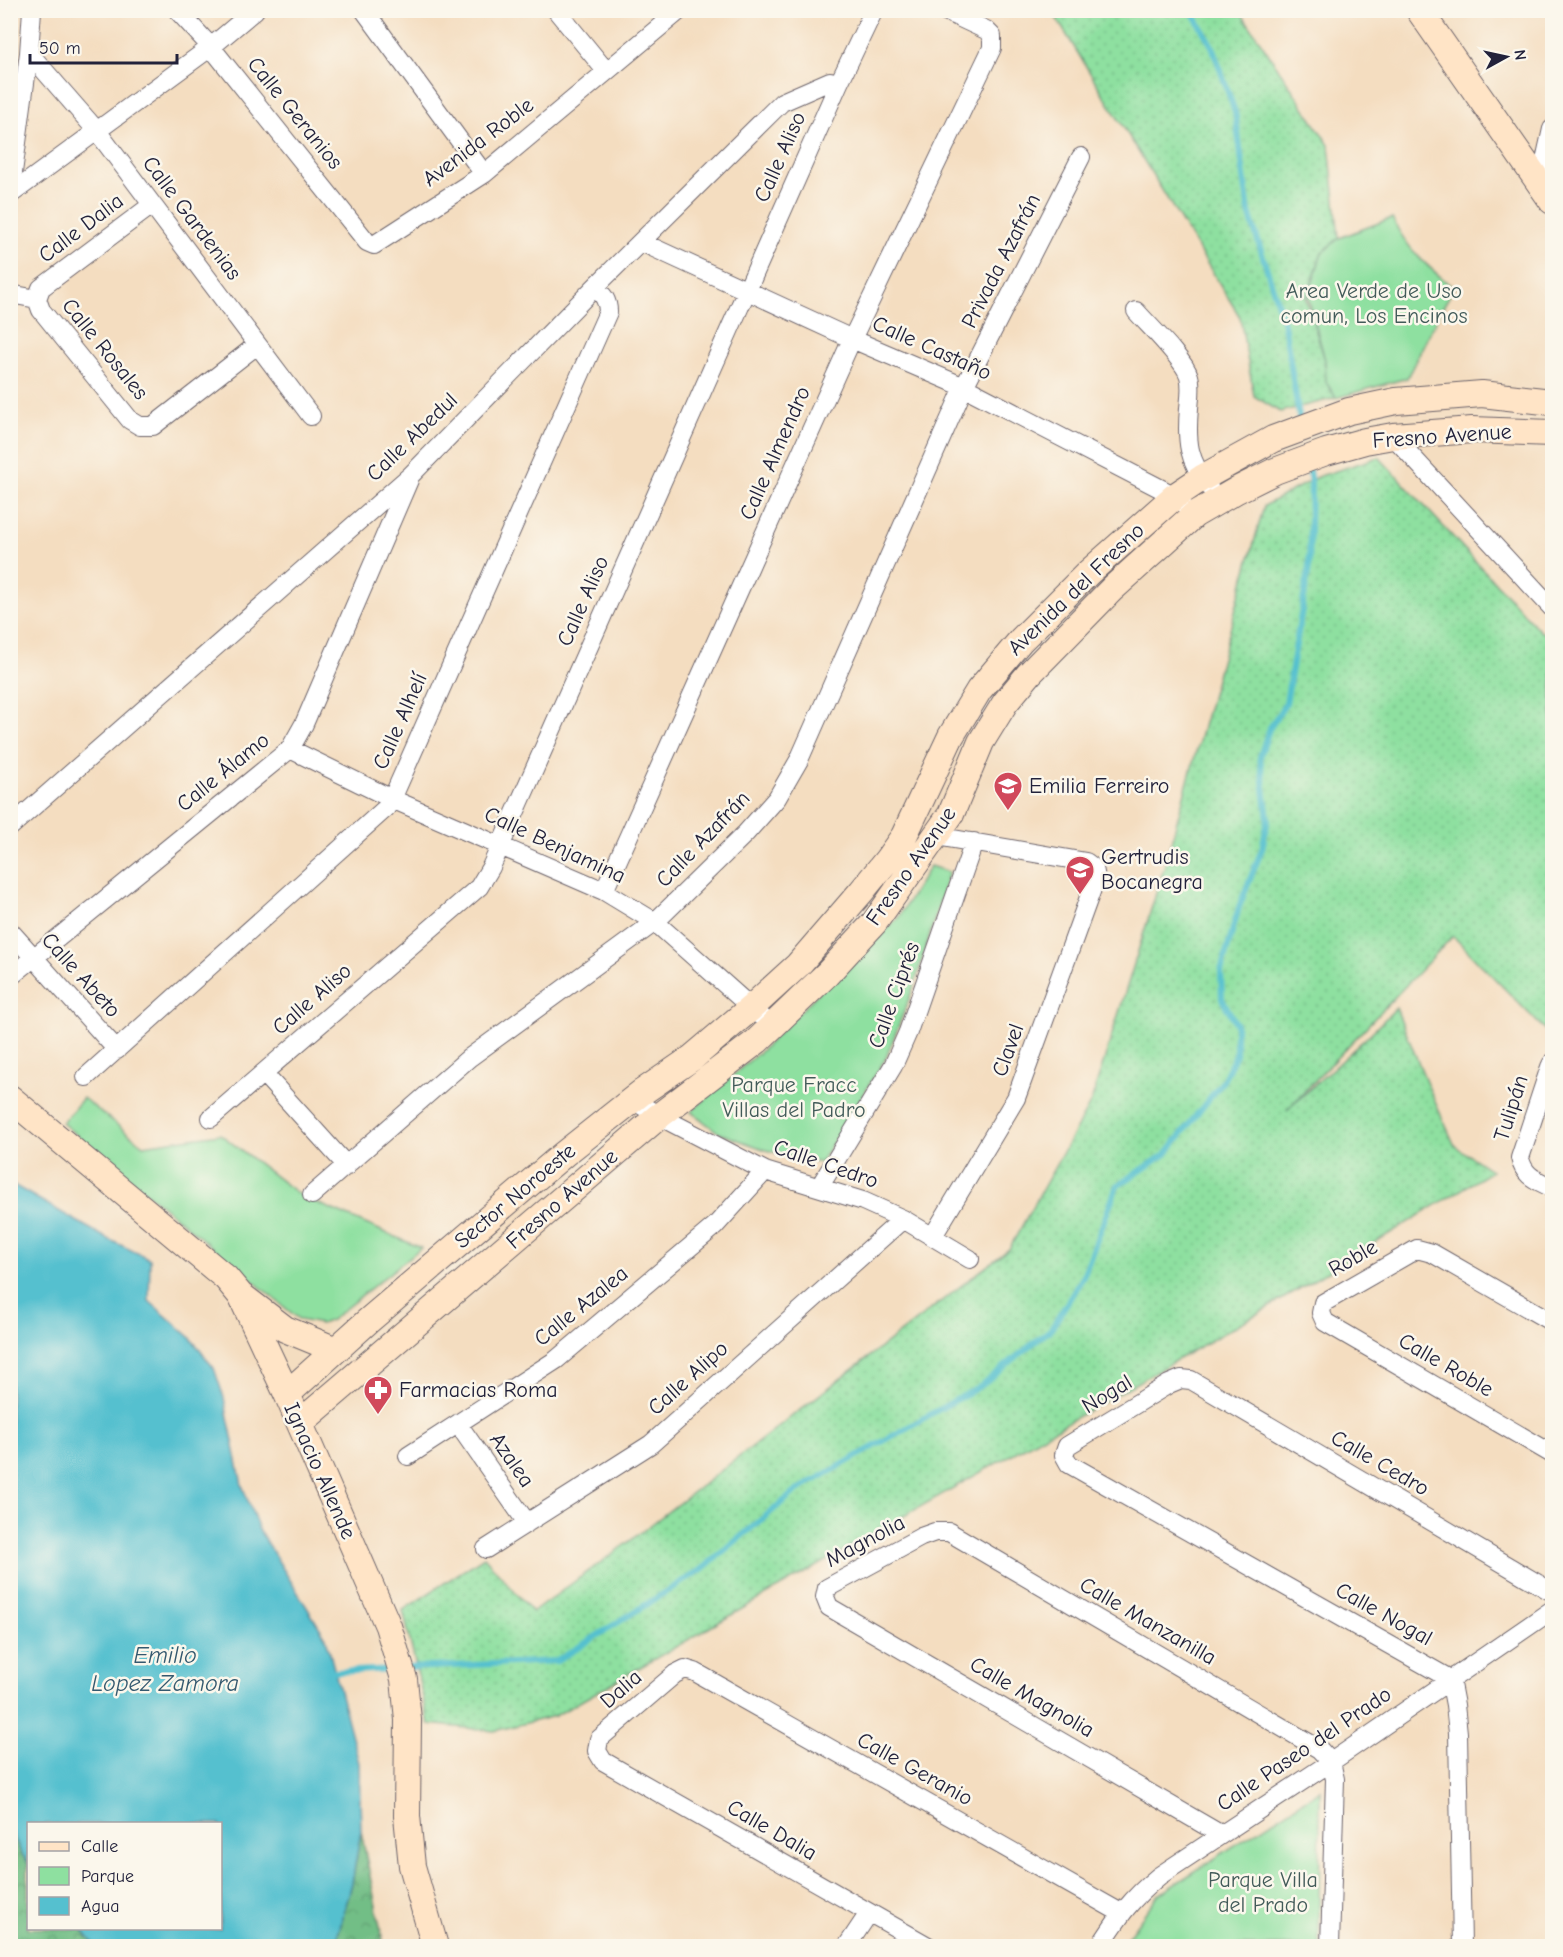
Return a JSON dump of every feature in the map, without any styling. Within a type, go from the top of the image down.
[{"type":"street","points":[[11,194],[15,119],[29,53],[32,10]]},
{"type":"street","name":"Calle Geranios","points":[[177,10],[211,47],[367,242],[374,245]]},
{"type":"street","points":[[11,194],[211,47],[255,10]]},
{"type":"street","points":[[364,10],[484,174]]},
{"type":"street","points":[[556,10],[606,71]]},
{"type":"street","name":"Avenida Roble","points":[[374,245],[484,174],[680,10]]},
{"type":"street","name":"Calle Aliso","points":[[212,1118],[479,887],[501,846],[746,291],[874,10]]},
{"type":"street","name":"Calle Almendro","points":[[604,891],[852,339],[992,48],[992,36],[986,30],[943,10]]},
{"type":"street","points":[[1425,14],[1546,192]]},
{"type":"street","name":"Calle Gardenias","points":[[29,53],[97,131],[311,416]]},
{"type":"street","name":"Calle Abedul","points":[[10,826],[411,475],[595,287],[782,102],[830,81],[839,83]]},
{"type":"street","points":[[1546,192],[1552,129]]},
{"type":"street","name":"Privada Azafrán","points":[[964,387],[1081,157]]},
{"type":"street","name":"Calle Dalia","points":[[10,294],[37,299],[41,288],[152,205]]},
{"type":"street","name":"Calle Castaño","points":[[641,242],[852,339],[964,387],[1175,496],[1194,515]]},
{"type":"street","name":"Calle Alhelí","points":[[86,1077],[386,808],[392,799],[608,312],[608,304],[604,296],[595,287]]},
{"type":"street","name":"Calle Rosales","points":[[37,299],[41,310],[130,420],[140,426],[153,426],[257,345]]},
{"type":"street","points":[[1136,311],[1189,375],[1187,443],[1189,454],[1202,478],[1219,500]]},
{"type":"street","name":"Calle Azafrán","points":[[312,1195],[469,1058],[655,922],[746,833],[777,798],[799,760],[964,387]]},
{"type":"street","name":"Avenida del Fresno","points":[[751,1008],[798,965],[887,860],[904,836],[951,736],[979,690],[1021,640],[1088,573],[1175,496],[1202,478],[1273,439],[1340,415],[1396,401],[1482,394],[1552,402]]},
{"type":"street","name":"Fresno Avenue","points":[[300,1424],[659,1116],[714,1076],[773,1027],[874,923],[951,814],[981,742],[1011,696],[1029,674],[1112,589],[1194,515],[1285,467],[1348,446],[1393,436],[1472,430],[1552,433]]},
{"type":"street","points":[[1393,436],[1552,608]]},
{"type":"street","name":"Calle Álamo","points":[[10,977],[290,749],[304,724],[411,475]]},
{"type":"street","name":"Calle Benjamina","points":[[290,749],[392,799],[604,891],[655,922],[773,1027]]},
{"type":"street","points":[[936,836],[974,843]]},
{"type":"street","name":"Clavel","points":[[933,1236],[1016,1098],[1096,878],[1094,868],[1086,862],[974,843]]},
{"type":"street","name":"Calle Ciprés","points":[[820,1186],[893,1066],[905,1041],[974,843]]},
{"type":"street","name":"Calle Abeto","points":[[10,931],[117,1050]]},
{"type":"street","name":"Sector Noroeste","points":[[287,1394],[564,1154],[692,1058],[751,1008]]},
{"type":"street","name":"Tulipán","points":[[1552,1063],[1520,1158],[1522,1169],[1528,1175],[1552,1188]]},
{"type":"street","points":[[263,1073],[347,1166]]},
{"type":"street","name":"Ignacio Allende","points":[[10,1098],[226,1278],[241,1296],[287,1394],[388,1626],[404,1679],[408,1720],[407,1816],[412,1866],[435,1947]]},
{"type":"street","name":"Calle Cedro","points":[[633,1100],[765,1171],[863,1201],[903,1219],[970,1259]]},
{"type":"street","name":"Calle Azalea","points":[[408,1456],[556,1360],[715,1226],[765,1171]]},
{"type":"street","name":"Calle Alipo","points":[[486,1549],[651,1444],[903,1219]]},
{"type":"street","name":"Roble","points":[[1321,1313],[1323,1303],[1417,1250],[1432,1253],[1552,1322]]},
{"type":"street","points":[[241,1296],[285,1329],[336,1350]]},
{"type":"street","name":"Calle Roble","points":[[1321,1313],[1325,1323],[1552,1454]]},
{"type":"street","name":"Calle Cedro","points":[[1181,1379],[1191,1380],[1552,1592]]},
{"type":"street","name":"Nogal","points":[[1064,1455],[1067,1446],[1181,1379]]},
{"type":"street","name":"Azalea","points":[[458,1424],[527,1523]]},
{"type":"street","name":"Calle Nogal","points":[[1064,1455],[1069,1464],[1450,1679]]},
{"type":"street","name":"Magnolia","points":[[825,1598],[827,1588],[921,1537],[935,1532]]},
{"type":"street","name":"Calle Manzanilla","points":[[935,1532],[949,1533],[1319,1749],[1331,1762]]},
{"type":"street","name":"Calle Magnolia","points":[[825,1598],[829,1607],[1220,1834]]},
{"type":"street","name":"Calle Paseo del Prado","points":[[1101,1947],[1121,1913],[1136,1895],[1159,1876],[1331,1762],[1552,1610]]},
{"type":"street","name":"Dalia","points":[[597,1751],[599,1739],[675,1674],[685,1670]]},
{"type":"street","name":"Calle Geranio","points":[[685,1670],[695,1672],[1121,1913]]},
{"type":"street","points":[[1450,1679],[1458,1733],[1462,1947]]},
{"type":"street","name":"Calle Dalia","points":[[597,1751],[603,1761],[928,1947]]},
{"type":"street","points":[[1330,1947],[1335,1779],[1331,1762]]},
{"type":"street","points":[[847,1947],[869,1913]]},
{"type":"green space","points":[[1052,11],[1240,11],[1329,145],[1339,238],[1322,253],[1306,299],[1325,360],[1326,382],[1336,398],[1280,412],[1254,396],[1240,317]]},
{"type":"green space","name":"Area Verde de Uso comun, Los Encinos","points":[[1392,218],[1411,249],[1454,288],[1407,378],[1336,398],[1326,382],[1325,360],[1308,297],[1322,253],[1339,238]]},
{"type":"green space","points":[[1379,457],[1541,632],[1552,635],[1552,1015],[1545,1030],[1453,936],[1286,1111],[1396,1008],[1455,1146],[1492,1171],[1276,1303],[555,1716],[494,1731],[429,1724],[403,1610],[484,1557],[533,1612],[631,1540],[1009,1249],[1091,1102],[1164,868],[1264,506],[1317,477]]},
{"type":"green space","name":"Parque Fracc Villas del Padro","points":[[930,866],[949,872],[914,986],[886,1058],[820,1163],[766,1150],[719,1133],[691,1112],[764,1048],[851,960],[898,918]]},
{"type":"green space","points":[[83,1098],[143,1145],[220,1134],[301,1196],[421,1248],[331,1320],[321,1324],[300,1320],[62,1123]]},
{"type":"green space","name":"Parque Villa del Prado","points":[[1320,1790],[1319,1946],[1121,1946],[1158,1895]]},
{"type":"green space","points":[[10,1829],[27,1862],[27,1930],[83,1930],[95,1946],[11,1946]]},
{"type":"green space","points":[[361,1831],[384,1946],[335,1946],[352,1883]]},
{"type":"water","name":"Emilio Lopez Zamora","points":[[10,1183],[108,1239],[150,1259],[149,1301],[189,1336],[214,1368],[224,1398],[242,1485],[259,1530],[326,1638],[359,1763],[361,1831],[352,1883],[335,1946],[95,1946],[83,1930],[222,1930],[222,1822],[27,1822],[27,1862],[11,1829]]},
{"type":"waterway","points":[[1191,10],[1212,46],[1235,112],[1249,212],[1284,324],[1300,422]]},
{"type":"waterway","points":[[407,1668],[557,1661],[702,1569],[796,1491],[982,1385],[1051,1329],[1083,1277],[1117,1186],[1166,1154],[1223,1081],[1236,1054],[1236,1024],[1222,999],[1221,971],[1239,907],[1262,849],[1268,819],[1260,757],[1269,729],[1286,703],[1309,567],[1311,484],[1308,464]]},
{"type":"waterway","points":[[334,1672],[394,1669]]},
{"type":"place","name":"Emilia Ferreiro","points":[[1008,812]]},
{"type":"place","name":"Gertrudis Bocanegra","points":[[1080,896]]},
{"type":"place","name":"Farmacias Roma","points":[[378,1416]]}]
